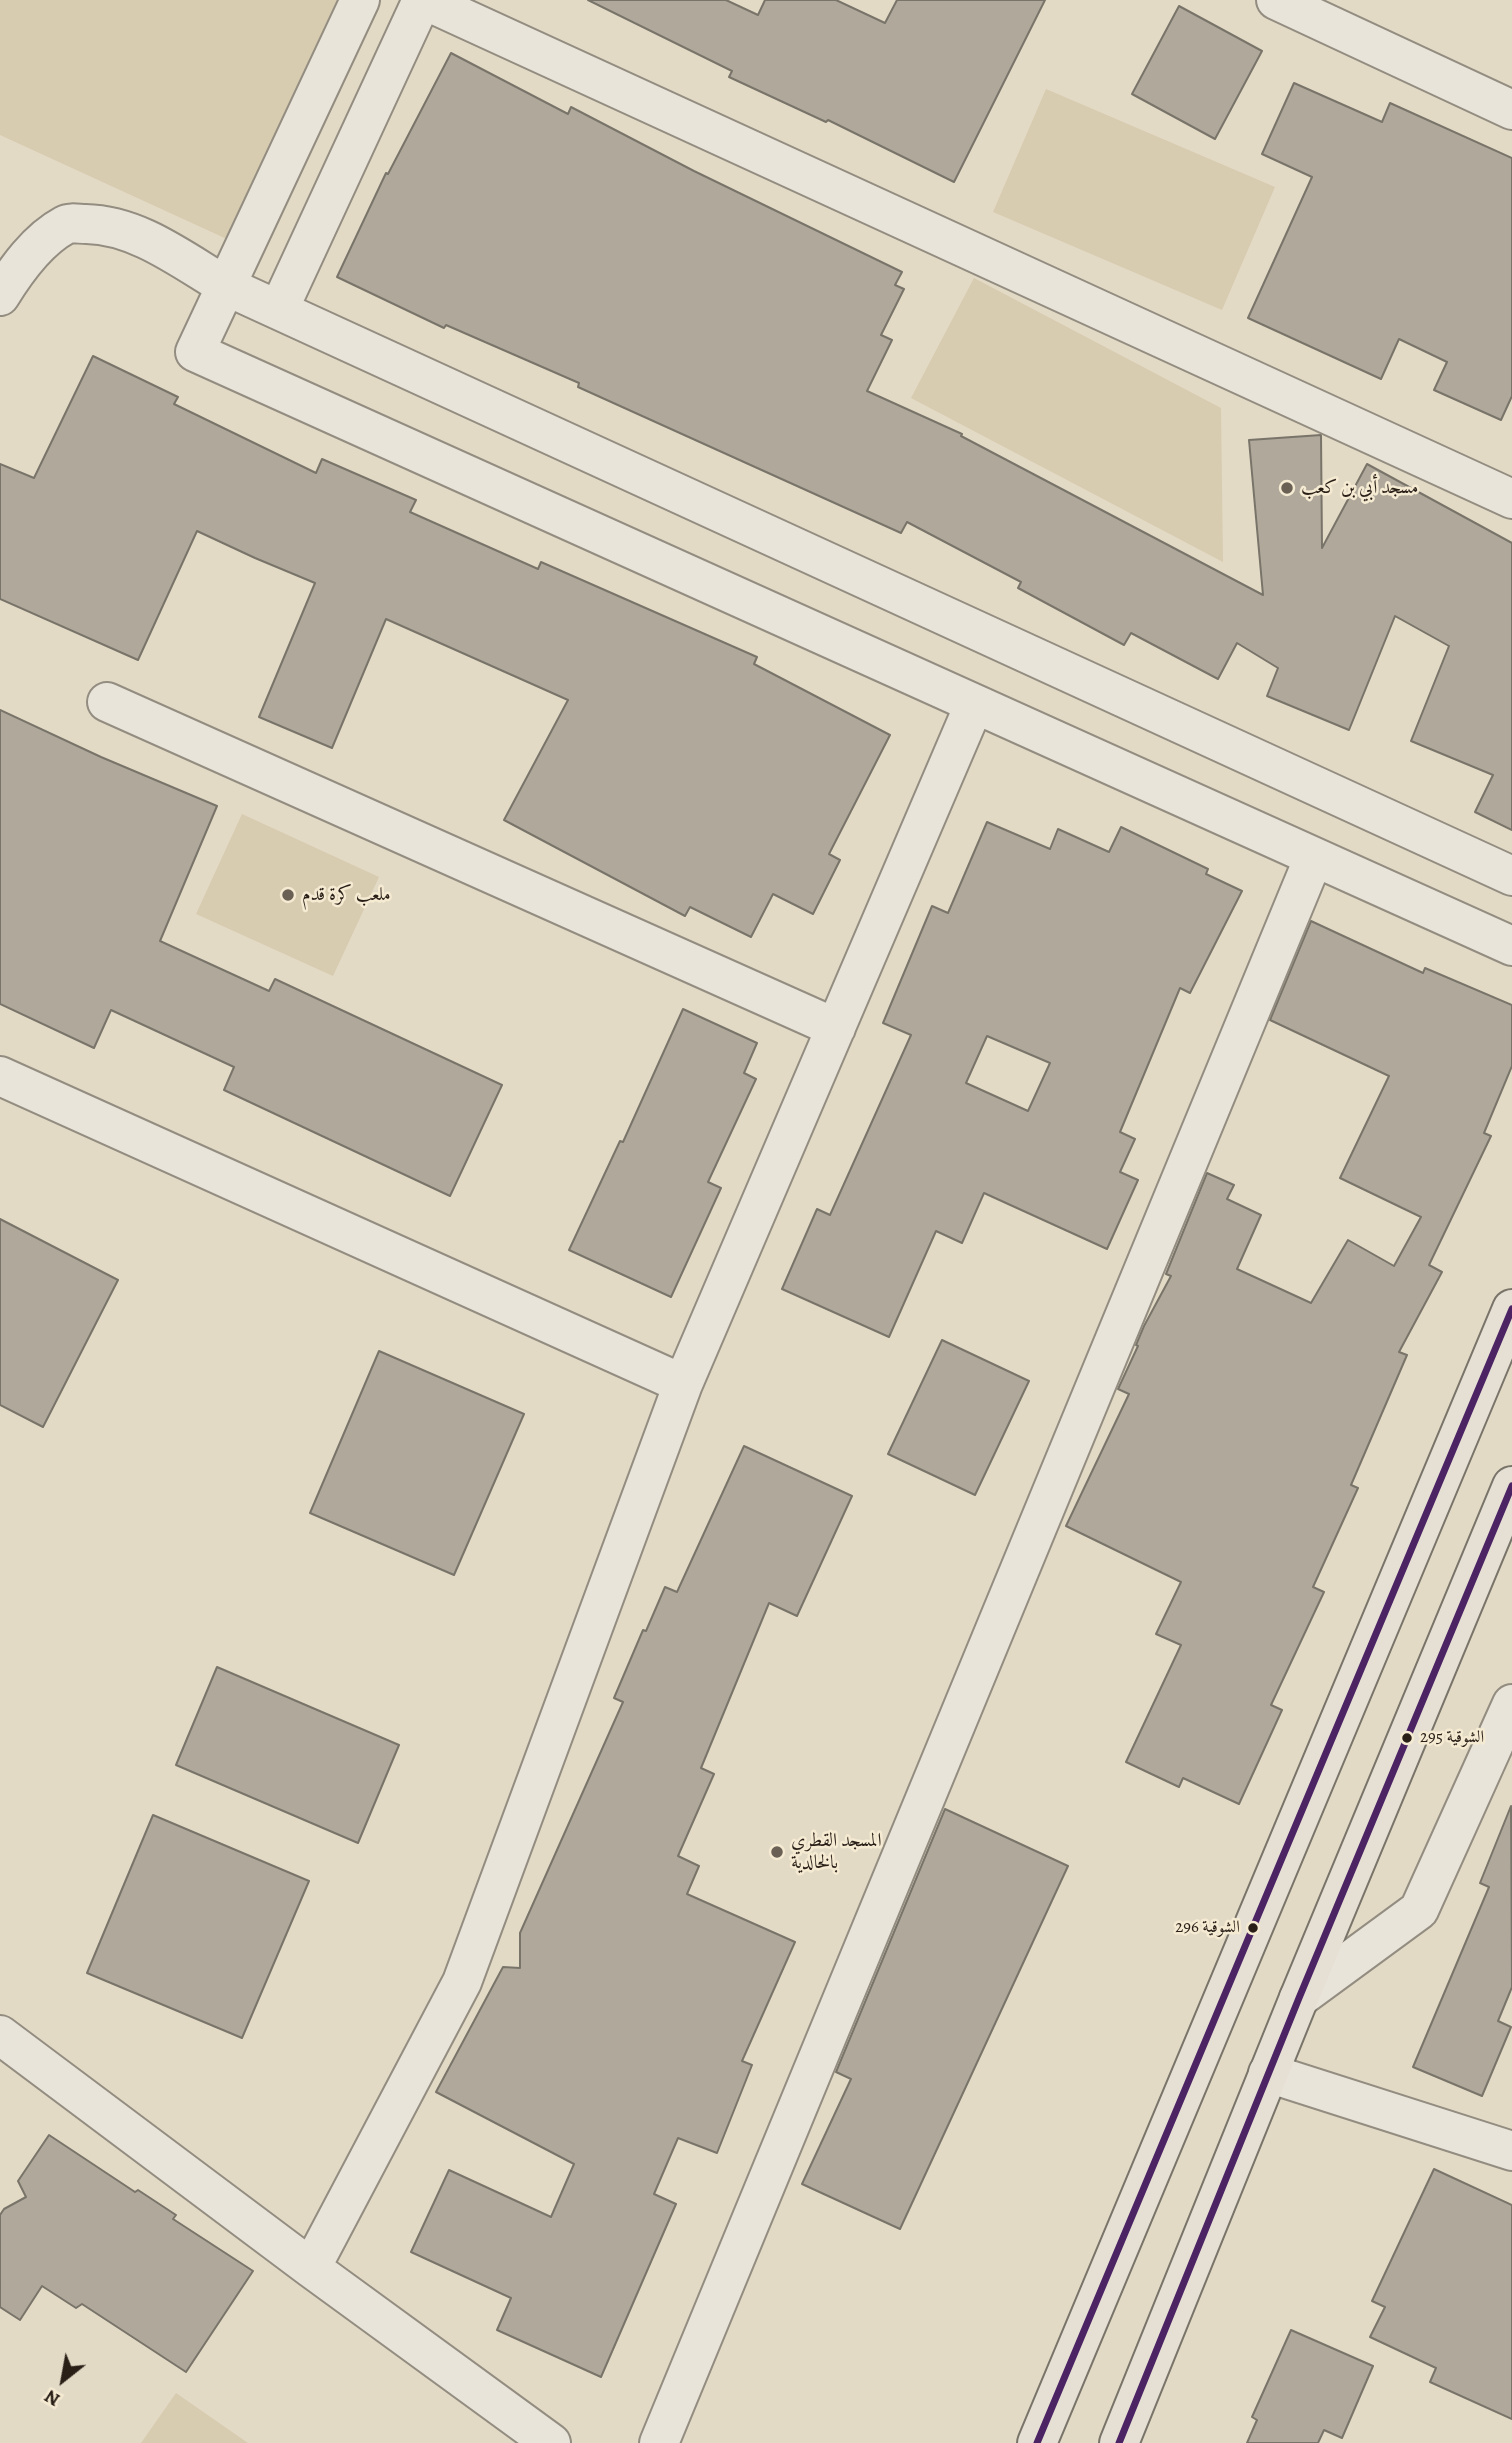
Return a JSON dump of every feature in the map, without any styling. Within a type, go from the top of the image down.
[{"type":"main road","points":[[1037,2443],[1512,1309]]},
{"type":"main road","points":[[1117,2439],[1512,1486]]},
{"type":"main road","points":[[1066,2443],[1064,2415],[1102,2290]]},
{"type":"street","points":[[360,0],[195,352],[1512,946]]},
{"type":"street","points":[[279,309],[423,0],[1512,499]]},
{"type":"street","points":[[1276,0],[1512,110]]},
{"type":"street","points":[[0,296],[16,271],[43,241],[67,224],[101,224],[141,235],[226,286],[1512,876]]},
{"type":"street","points":[[107,702],[836,1028]]},
{"type":"street","points":[[311,2268],[462,1982],[683,1384],[974,705]]},
{"type":"street","points":[[659,2443],[1314,858]]},
{"type":"street","points":[[0,1076],[683,1384]]},
{"type":"street","points":[[1298,1998],[1419,1910],[1512,1704]]},
{"type":"street","points":[[0,2035],[311,2268],[551,2443]]},
{"type":"street","points":[[1268,2073],[1512,2151]]},
{"type":"shaded area","points":[[0,0],[338,0],[229,240],[0,135]]},
{"type":"shaded area","points":[[1046,89],[1275,187],[1222,310],[993,212]]},
{"type":"shaded area","points":[[974,278],[1221,408],[1223,562],[911,398]]},
{"type":"shaded area","name":"ملعب كرة قدم","points":[[242,814],[379,877],[333,976],[196,914]]},
{"type":"shaded area","points":[[176,2393],[248,2443],[141,2443]]},
{"type":"building","points":[[588,0],[726,0],[758,15],[765,0],[836,0],[885,23],[897,0],[1045,0],[954,182],[828,120],[826,122],[729,77],[732,71]]},
{"type":"building","points":[[1179,6],[1262,51],[1215,139],[1132,94]]},
{"type":"building","points":[[451,53],[568,114],[571,107],[694,171],[902,272],[895,285],[904,289],[881,335],[892,340],[867,391],[962,434],[961,436],[1263,595],[1249,440],[1321,435],[1322,548],[1367,464],[1512,543],[1512,830],[1475,812],[1493,775],[1411,741],[1449,646],[1395,616],[1349,730],[1267,696],[1278,668],[1237,643],[1218,679],[1131,633],[1124,645],[1018,588],[1021,582],[907,522],[901,533],[578,387],[579,383],[446,325],[444,328],[337,277],[386,173],[388,174]]},
{"type":"building","points":[[1294,83],[1382,122],[1390,103],[1512,158],[1512,396],[1501,420],[1434,390],[1447,362],[1399,339],[1381,379],[1248,318],[1312,177],[1262,154]]},
{"type":"building","points":[[93,356],[178,397],[174,404],[316,473],[322,459],[416,500],[410,512],[538,569],[541,562],[757,657],[754,664],[890,735],[829,854],[840,860],[813,914],[773,894],[751,937],[690,907],[685,916],[504,820],[568,700],[386,619],[332,748],[259,717],[315,583],[197,531],[138,660],[0,599],[0,464],[34,478]]},
{"type":"building","points":[[0,710],[101,757],[217,806],[160,941],[269,991],[275,979],[502,1085],[450,1196],[224,1090],[234,1067],[111,1010],[94,1048],[0,1004]]},
{"type":"building","points":[[987,822],[1050,849],[1058,829],[1109,852],[1121,827],[1208,869],[1206,874],[1242,891],[1190,993],[1180,988],[1120,1132],[1135,1139],[1120,1172],[1138,1180],[1107,1249],[984,1193],[962,1243],[936,1231],[889,1337],[782,1289],[817,1209],[830,1215],[911,1035],[883,1023],[932,906],[948,913]],"holes":[[[987,1036],[1050,1063],[1028,1111],[966,1083]]]},
{"type":"building","points":[[1311,921],[1423,973],[1425,968],[1512,1005],[1512,1066],[1484,1133],[1491,1136],[1429,1265],[1442,1272],[1399,1352],[1407,1355],[1351,1485],[1358,1488],[1313,1587],[1324,1592],[1271,1705],[1282,1710],[1239,1804],[1183,1778],[1179,1787],[1126,1762],[1181,1645],[1156,1634],[1181,1582],[1066,1526],[1129,1394],[1118,1389],[1144,1326],[1171,1276],[1166,1274],[1207,1173],[1234,1185],[1227,1199],[1261,1215],[1237,1269],[1311,1303],[1348,1240],[1394,1266],[1421,1217],[1340,1178],[1389,1076],[1270,1020]]},
{"type":"building","points":[[683,1009],[757,1043],[744,1073],[756,1079],[708,1182],[721,1188],[671,1297],[569,1250],[620,1141],[623,1142]]},
{"type":"building","points":[[0,1219],[118,1280],[43,1427],[0,1405]]},
{"type":"building","points":[[942,1340],[1029,1381],[975,1495],[888,1454]]},
{"type":"building","points":[[379,1351],[524,1414],[454,1575],[310,1513]]},
{"type":"building","points":[[744,1446],[852,1496],[797,1616],[769,1603],[701,1768],[714,1774],[678,1856],[699,1866],[687,1894],[795,1942],[742,2061],[752,2065],[717,2153],[678,2138],[654,2194],[676,2204],[601,2377],[497,2330],[511,2298],[411,2252],[449,2170],[551,2217],[574,2164],[436,2092],[503,1967],[520,1968],[520,1933],[623,1702],[614,1698],[643,1630],[646,1631],[665,1587],[677,1592]]},
{"type":"building","points":[[217,1667],[399,1745],[358,1843],[176,1765]]},
{"type":"building","points":[[1511,1806],[1512,1987],[1498,2021],[1511,2027],[1482,2096],[1413,2067],[1489,1887],[1480,1883]]},
{"type":"building","points":[[945,1809],[1068,1866],[900,2229],[802,2184],[851,2079],[836,2072]]},
{"type":"building","points":[[153,1815],[309,1881],[242,2038],[87,1973]]},
{"type":"building","points":[[49,2135],[135,2192],[138,2190],[176,2215],[173,2219],[253,2271],[186,2372],[82,2304],[76,2308],[42,2286],[20,2320],[0,2307],[0,2215],[4,2209],[26,2197],[18,2181]]},
{"type":"building","points":[[1434,2169],[1512,2205],[1512,2419],[1430,2382],[1436,2368],[1370,2337],[1385,2307],[1372,2301]]},
{"type":"building","points":[[1291,2330],[1373,2366],[1342,2438],[1324,2430],[1318,2443],[1247,2443],[1257,2420],[1252,2417]]},
{"type":"transit line","points":[[1037,2443],[1512,1309]]},
{"type":"transit line","points":[[1119,2443],[1299,1998],[1512,1486]]},
{"type":"place","name":"مسجد أبي بن كعب","points":[[1287,488]]},
{"type":"place","name":"ملعب كرة قدم","points":[[288,895]]},
{"type":"place","name":"الشوقية 295","points":[[1407,1738]]},
{"type":"place","name":"المسجد القطري بالخالدية","points":[[777,1852]]},
{"type":"place","name":"الشوقية 296","points":[[1253,1928]]}]
